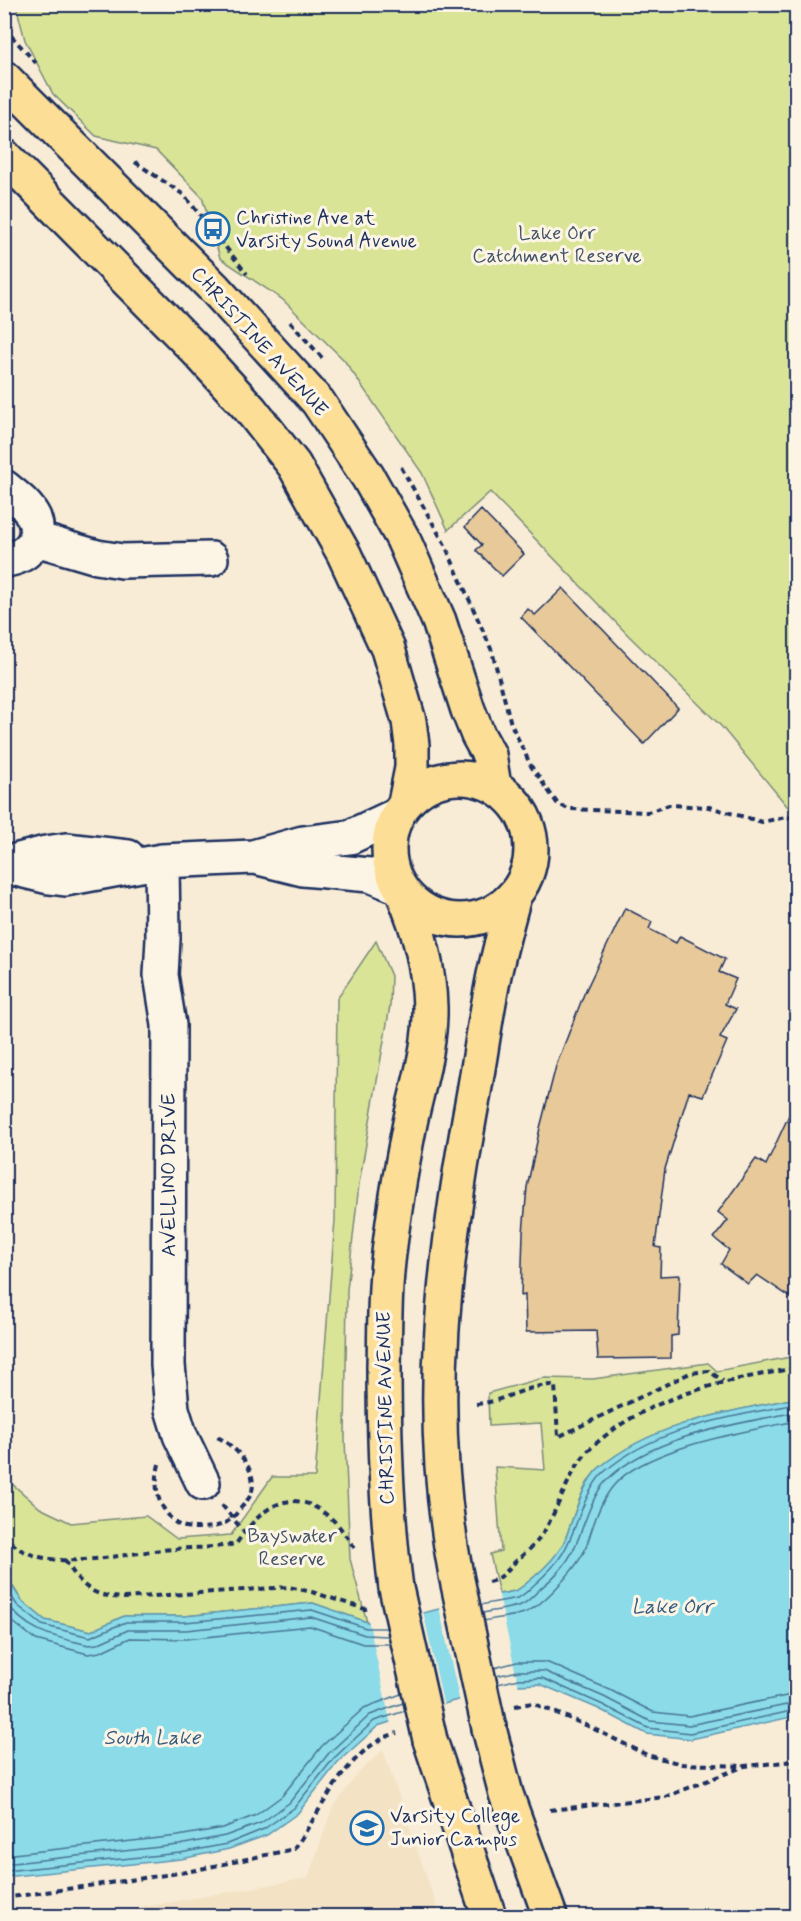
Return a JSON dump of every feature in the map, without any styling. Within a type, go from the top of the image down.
[{"type":"main road","name":"CHRISTINE AVENUE","points":[[4,78],[215,289],[318,402],[368,477],[403,539],[439,621],[471,718],[489,755],[494,786]]},
{"type":"main road","name":"CHRISTINE AVENUE","points":[[4,156],[198,352],[250,409],[294,465],[344,554],[388,649],[409,721],[412,768],[401,809],[390,832],[388,851],[391,870],[416,923],[424,959],[430,1010],[426,1060],[407,1138],[395,1208],[385,1296],[386,1473],[396,1588],[430,1740],[489,1917]]},
{"type":"main road","points":[[401,809],[424,787],[447,778],[471,778],[494,786],[509,797],[520,811],[528,827],[531,843],[530,860],[525,876],[514,896],[494,976],[456,1191],[443,1295],[440,1346],[440,1436],[449,1533],[456,1575],[489,1728],[506,1794],[550,1917]]},
{"type":"main road","points":[[401,890],[419,908],[438,917],[458,921],[479,918],[498,910],[514,896]]},
{"type":"street","points":[[4,487],[25,505],[34,519],[36,539],[27,552],[4,560]]},
{"type":"street","points":[[36,539],[97,557],[122,561],[211,559]]},
{"type":"street","points":[[4,865],[66,850],[162,861],[253,857],[303,843],[350,837],[401,809]]},
{"type":"street","points":[[253,857],[303,869],[370,875],[401,890]]},
{"type":"street","name":"AVELLINO DRIVE","points":[[162,861],[161,975],[169,1036],[168,1365],[172,1409],[180,1435],[203,1483]]},
{"type":"path","points":[[568,809],[648,812],[669,805],[709,807],[762,822],[786,817],[796,818]]},
{"type":"path","points":[[476,1404],[493,1403],[544,1385],[555,1385],[558,1437],[690,1373],[709,1371],[724,1381]]},
{"type":"path","points":[[4,1535],[17,1548],[40,1557],[65,1560],[165,1550],[213,1549],[236,1544],[257,1516],[276,1503],[294,1500],[312,1506],[336,1524],[356,1550]]},
{"type":"path","points":[[234,1518],[244,1532]]},
{"type":"path","points":[[532,1703],[588,1726],[647,1755],[682,1764],[745,1766],[796,1761]]},
{"type":"path","points":[[4,1898],[186,1872],[294,1849],[312,1824],[341,1774],[381,1737]]},
{"type":"path","points":[[550,1810],[665,1797],[745,1766]]},
{"type":"shaded area","name":"Varsity College Junior Campus","points":[[383,1750],[440,1916],[92,1916],[308,1878],[332,1809],[358,1773]]},
{"type":"green space","name":"Lake Orr Catchment Reserve","points":[[10,5],[796,5],[796,813],[792,812],[721,726],[628,635],[490,492],[448,530],[422,473],[344,360],[282,299],[220,258],[202,197],[156,150],[96,136],[53,94],[25,40],[17,9]]},
{"type":"green space","name":"Bayswater Reserve","points":[[376,941],[391,976],[390,1006],[359,1184],[347,1290],[345,1439],[350,1559],[367,1622],[313,1603],[185,1616],[124,1616],[91,1631],[45,1620],[22,1601],[5,1574],[4,1477],[40,1508],[71,1523],[146,1516],[177,1539],[231,1535],[272,1477],[315,1477],[335,1220],[337,999]]},
{"type":"green space","points":[[796,1356],[796,1398],[719,1414],[668,1429],[621,1452],[599,1468],[582,1492],[564,1542],[555,1557],[515,1591],[499,1594],[490,1554],[501,1551],[495,1467],[545,1470],[541,1423],[489,1426],[488,1393],[543,1378],[593,1379],[708,1363],[717,1371]]},
{"type":"water","points":[[796,1398],[796,1716],[691,1739],[647,1734],[599,1709],[540,1684],[519,1685],[450,1702],[378,1726],[338,1762],[298,1813],[267,1835],[229,1849],[181,1859],[5,1877],[4,1574],[22,1601],[45,1620],[91,1631],[124,1616],[185,1616],[313,1603],[367,1622],[383,1623],[515,1591],[521,1587],[555,1557],[564,1542],[588,1483],[599,1468],[620,1452],[668,1429],[693,1421]]},
{"type":"pier","points":[[498,1591],[519,1688],[460,1703],[439,1607]]},
{"type":"pier","points":[[423,1611],[444,1707],[391,1725],[368,1619],[382,1620]]},
{"type":"building","points":[[481,510],[524,554],[502,576],[476,550],[482,545],[465,527]]},
{"type":"building","points":[[563,588],[678,708],[644,744],[521,617],[528,609],[535,615]]},
{"type":"building","points":[[625,908],[652,922],[649,929],[676,943],[680,936],[725,959],[719,972],[736,979],[725,1004],[736,1009],[720,1038],[727,1041],[703,1096],[689,1092],[665,1169],[655,1247],[661,1248],[660,1276],[680,1275],[678,1335],[671,1336],[671,1358],[598,1359],[596,1331],[526,1332],[525,1295],[521,1296],[527,1187],[556,1066],[584,994]]},
{"type":"building","points":[[796,1100],[796,1301],[757,1275],[748,1284],[721,1264],[729,1250],[714,1238],[728,1220],[718,1212],[756,1159],[766,1165]]},
{"type":"place","name":"Christine Ave at Varsity Sound Avenue","points":[[213,229]]},
{"type":"place","name":"Varsity College Junior Campus","points":[[367,1828]]},
{"type":"water label","name":"Lake Orr","points":[[672,1607]]},
{"type":"water label","name":"South Lake","points":[[152,1738]]}]
